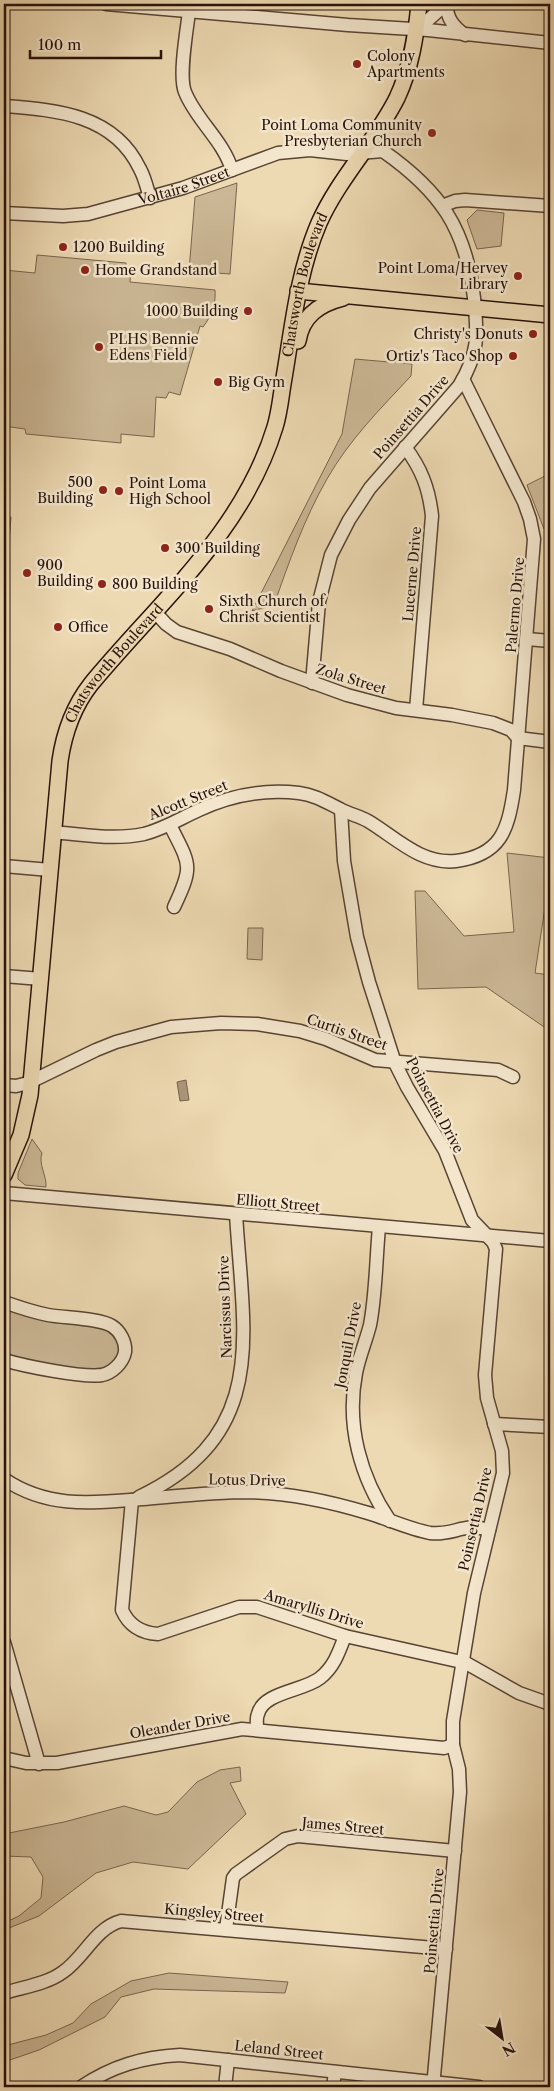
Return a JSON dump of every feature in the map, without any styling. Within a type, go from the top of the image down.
[{"type":"main road","name":"Chatsworth Boulevard","points":[[4,1175],[21,1135],[31,1082],[62,745],[67,727],[76,706],[91,684],[212,548],[250,489],[275,426],[298,291],[307,255],[320,222],[335,193],[398,95],[408,67],[416,30],[419,4]]},
{"type":"main road","points":[[298,291],[550,315]]},
{"type":"main road","points":[[283,382],[293,374],[299,335],[309,315],[328,303],[352,296]]},
{"type":"street","points":[[106,4],[189,7],[550,43]]},
{"type":"street","points":[[416,30],[446,4],[449,18],[456,28],[465,34]]},
{"type":"street","points":[[189,7],[183,85],[192,105],[222,147],[232,170]]},
{"type":"street","points":[[4,106],[56,110],[85,118],[96,124],[119,142],[138,164],[150,198]]},
{"type":"street","name":"Voltaire Street","points":[[4,213],[75,216],[104,211],[150,198],[268,156],[286,152],[310,150],[347,154],[361,153]]},
{"type":"street","name":"Poinsettia Drive","points":[[312,683],[319,602],[331,555],[349,520],[386,468],[451,396],[462,379],[476,344],[478,331],[472,280],[466,256],[454,226],[442,206],[417,177],[383,151],[361,153]]},
{"type":"street","points":[[442,206],[455,201],[470,200],[550,206]]},
{"type":"street","name":"Palermo Drive","points":[[462,379],[524,502],[533,529],[534,557],[511,811],[506,829],[494,845]]},
{"type":"street","name":"Lucerne Drive","points":[[405,447],[422,471],[430,498],[432,516],[416,710]]},
{"type":"street","name":"Zola Street","points":[[155,612],[177,632],[230,649],[312,683],[368,702],[493,723],[511,730],[518,738],[550,742]]},
{"type":"street","points":[[527,639],[550,641]]},
{"type":"street","name":"Alcott Street","points":[[54,832],[129,836],[144,834],[170,825],[215,803],[234,797],[284,792],[308,795],[330,803],[341,810],[368,821],[411,850],[436,859],[453,861],[473,857],[494,845]]},
{"type":"street","name":"Poinsettia Drive","points":[[341,810],[344,861],[357,937],[368,982],[395,1063],[445,1151],[472,1220],[493,1242],[496,1249],[485,1375],[487,1398],[502,1451],[503,1473],[474,1593],[453,1721],[453,1745],[459,1769],[460,1792],[434,2085]]},
{"type":"street","points":[[170,825],[188,869],[186,881],[174,907]]},
{"type":"street","points":[[4,866],[50,870]]},
{"type":"street","points":[[4,976],[41,979]]},
{"type":"street","name":"Curtis Street","points":[[4,1085],[21,1085],[31,1082],[116,1042],[171,1027],[248,1023],[280,1027],[326,1039],[372,1059],[395,1063],[498,1070],[513,1077]]},
{"type":"street","name":"Elliott Street","points":[[4,1193],[550,1241]]},
{"type":"street","name":"Narcissus Drive","points":[[132,1500],[165,1484],[184,1470],[218,1433],[233,1404],[242,1369],[243,1350],[243,1318],[236,1214]]},
{"type":"street","name":"Jonquil Drive","points":[[379,1227],[370,1324],[356,1372],[352,1410],[361,1464],[373,1495],[390,1520]]},
{"type":"street","points":[[4,1302],[47,1315],[106,1323],[119,1333],[125,1348],[123,1357],[117,1366],[101,1375],[60,1371],[4,1360]]},
{"type":"street","points":[[494,1424],[550,1427]]},
{"type":"street","name":"Lotus Drive","points":[[4,1479],[17,1488],[63,1502],[98,1504],[205,1494],[270,1493],[313,1498],[431,1533],[444,1533],[474,1526],[489,1530]]},
{"type":"street","name":"Amaryllis Drive","points":[[132,1500],[122,1610],[126,1620],[135,1628],[146,1633],[158,1634],[239,1607],[257,1607],[345,1636],[462,1662],[471,1665],[520,1694],[550,1704]]},
{"type":"street","points":[[257,1729],[258,1714],[261,1707],[278,1696],[302,1688],[320,1678],[335,1662],[345,1636]]},
{"type":"street","points":[[4,1642],[39,1764]]},
{"type":"street","name":"Oleander Drive","points":[[4,1758],[39,1764],[57,1763],[227,1730],[257,1729],[444,1748],[453,1745]]},
{"type":"street","name":"James Street","points":[[226,1929],[233,1878],[285,1838],[298,1836],[455,1852]]},
{"type":"street","name":"Kingsley Street","points":[[4,1993],[61,1974],[100,1933],[121,1921],[446,1949]]},
{"type":"street","name":"Leland Street","points":[[81,2087],[108,2071],[125,2064],[156,2056],[180,2055],[434,2085],[479,2087]]},
{"type":"street","points":[[225,2087],[228,2060]]},
{"type":"street","points":[[333,2087],[335,2072]]},
{"type":"shaded area","points":[[237,183],[230,274],[189,271],[195,197]]},
{"type":"shaded area","points":[[477,210],[504,213],[501,246],[477,249],[467,220]]},
{"type":"shaded area","name":"PLHS Bennie Edens Field","points":[[37,255],[126,263],[126,267],[131,268],[130,282],[215,290],[213,309],[203,327],[200,326],[180,395],[169,392],[166,398],[156,397],[154,437],[121,434],[121,443],[26,434],[25,429],[4,426],[4,270],[35,273]]},
{"type":"shaded area","points":[[355,359],[412,364],[411,376],[355,438],[327,479],[304,525],[274,605],[252,611],[342,434]]},
{"type":"shaded area","points":[[550,475],[550,528],[544,529],[527,485]]},
{"type":"shaded area","points":[[4,516],[11,517],[6,583],[4,583]]},
{"type":"shaded area","points":[[507,853],[550,858],[550,888],[548,888],[535,973],[550,975],[550,1031],[486,987],[418,989],[415,891],[425,891],[464,936],[514,932]]},
{"type":"shaded area","points":[[248,928],[263,928],[262,960],[247,959]]},
{"type":"shaded area","points":[[186,1080],[189,1100],[180,1101],[177,1082]]},
{"type":"shaded area","points":[[32,1139],[42,1153],[41,1161],[46,1187],[25,1185],[18,1179],[18,1173]]},
{"type":"shaded area","points":[[4,1308],[60,1323],[92,1326],[109,1331],[116,1337],[119,1354],[109,1366],[81,1369],[4,1354]]},
{"type":"shaded area","points":[[240,1767],[241,1781],[230,1783],[246,1814],[188,1869],[133,1862],[96,1873],[39,1916],[4,1930],[4,1923],[19,1916],[41,1898],[43,1877],[31,1857],[4,1856],[4,1834],[64,1822],[124,1806],[156,1815],[168,1812],[197,1782],[220,1770]]},
{"type":"shaded area","points":[[169,1973],[288,1982],[285,1993],[154,1989],[121,1997],[105,2017],[39,2050],[4,2062],[4,2046],[46,2035],[73,2023],[91,2004],[131,1981]]},
{"type":"place","name":"Colony Apartments","points":[[357,64]]},
{"type":"place","name":"Point Loma Community Presbyterian Church","points":[[432,133]]},
{"type":"place","name":"1200 Building","points":[[63,247]]},
{"type":"place","name":"Home Grandstand","points":[[85,270]]},
{"type":"place","name":"Point Loma/Hervey Library","points":[[518,276]]},
{"type":"place","name":"1000 Building","points":[[248,311]]},
{"type":"place","name":"Christy's Donuts","points":[[533,334]]},
{"type":"place","name":"PLHS Bennie Edens Field","points":[[99,347]]},
{"type":"place","name":"Ortiz's Taco Shop","points":[[513,356]]},
{"type":"place","name":"Big Gym","points":[[218,382]]},
{"type":"place","name":"500 Building","points":[[103,490]]},
{"type":"place","name":"Point Loma High School","points":[[119,491]]},
{"type":"place","name":"300 Building","points":[[165,548]]},
{"type":"place","name":"900 Building","points":[[27,573]]},
{"type":"place","name":"800 Building","points":[[102,584]]},
{"type":"place","name":"Sixth Church of Christ Scientist","points":[[209,609]]},
{"type":"place","name":"Office","points":[[58,627]]}]
